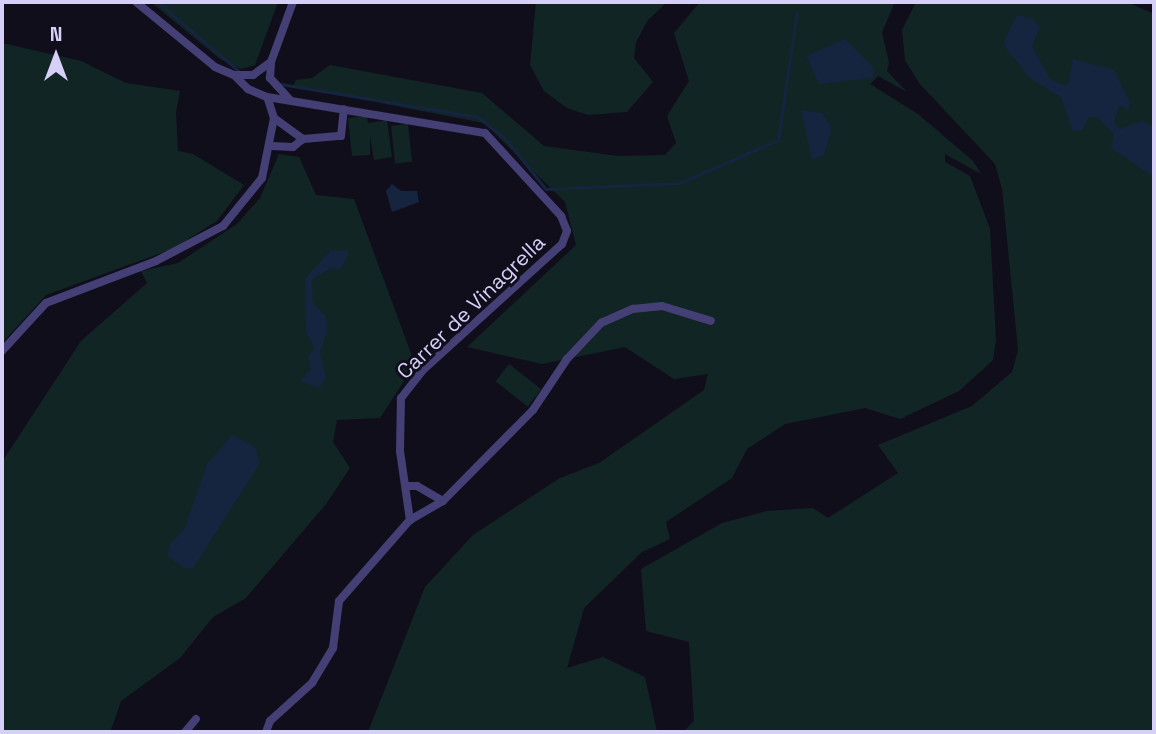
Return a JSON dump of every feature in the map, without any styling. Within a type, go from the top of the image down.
[{"type":"street","points":[[2,352],[46,303],[156,261],[223,226],[262,178],[272,146],[274,118],[267,97],[248,89],[234,75],[215,67],[136,2]]},
{"type":"street","points":[[292,102],[270,78],[271,62],[293,2]]},
{"type":"street","points":[[234,75],[253,75],[271,62]]},
{"type":"street","name":"Carrer de Vinagrella","points":[[267,97],[485,133],[561,216],[566,231],[562,244],[423,370],[401,398],[400,451],[410,520]]},
{"type":"street","points":[[272,146],[293,147],[303,139],[341,136],[344,109]]},
{"type":"street","points":[[274,118],[303,139]]},
{"type":"street","points":[[266,732],[270,721],[312,683],[333,648],[339,601],[410,520],[443,500],[533,410],[567,359],[600,323],[633,309],[662,306],[711,321]]},
{"type":"street","points":[[407,486],[417,486],[443,500]]},
{"type":"street","points":[[185,732],[196,719]]},
{"type":"green space","points":[[151,2],[278,2],[255,65],[241,69],[220,59]]},
{"type":"green space","points":[[536,2],[667,2],[648,20],[636,42],[634,58],[653,82],[627,112],[588,115],[567,108],[544,91],[530,65]]},
{"type":"green space","points":[[700,2],[895,2],[882,32],[889,63],[887,71],[907,92],[878,76],[870,84],[918,114],[973,161],[981,174],[945,154],[945,162],[970,176],[990,229],[996,340],[993,360],[959,391],[900,419],[865,408],[785,424],[747,449],[732,478],[666,522],[670,539],[642,552],[584,608],[567,668],[603,657],[645,677],[657,732],[368,732],[425,587],[473,535],[560,478],[599,463],[704,390],[708,374],[674,379],[625,347],[542,364],[467,347],[576,245],[565,202],[484,123],[293,86],[296,80],[312,78],[330,65],[482,93],[544,146],[618,156],[665,155],[676,143],[667,116],[689,81],[674,33]]},
{"type":"green space","points":[[916,2],[1127,2],[1154,14],[1154,732],[683,732],[694,721],[689,642],[646,631],[641,569],[722,523],[767,511],[813,508],[828,518],[898,473],[878,445],[972,406],[1012,372],[1018,350],[1002,189],[995,164],[919,83],[905,60],[902,30]]},
{"type":"green space","points":[[2,43],[81,61],[126,83],[180,91],[176,112],[178,151],[193,154],[244,185],[217,221],[172,249],[46,295],[2,343]]},
{"type":"green space","points":[[367,116],[368,123],[387,120],[392,157],[374,160],[370,136],[370,155],[352,156],[348,118]]},
{"type":"green space","points":[[408,124],[412,162],[395,164],[391,126]]},
{"type":"green space","points":[[279,154],[299,157],[316,195],[354,199],[415,364],[380,418],[337,420],[333,442],[350,468],[326,504],[246,598],[213,617],[180,658],[121,701],[110,732],[2,732],[2,462],[81,341],[147,283],[141,271],[178,263],[237,224],[260,198]]},
{"type":"green space","points":[[509,364],[541,389],[528,407],[495,381]]},
{"type":"water","points":[[1017,15],[1033,19],[1040,27],[1032,46],[1050,79],[1064,85],[1069,82],[1073,59],[1114,70],[1130,103],[1128,110],[1119,105],[1114,124],[1120,129],[1142,121],[1153,126],[1154,177],[1111,148],[1114,134],[1097,117],[1089,117],[1083,130],[1072,130],[1061,97],[1031,79],[1007,50],[1004,41]]},
{"type":"water","points":[[845,39],[874,68],[873,78],[819,84],[806,56]]},
{"type":"water","points":[[801,110],[822,113],[832,128],[824,155],[812,160]]},
{"type":"water","points":[[392,184],[401,191],[417,191],[419,202],[392,212],[386,191]]},
{"type":"water","points":[[331,250],[348,251],[348,255],[341,269],[332,268],[312,279],[313,303],[326,317],[327,333],[320,352],[326,378],[319,388],[300,381],[311,370],[308,356],[315,349],[306,332],[305,279]]},
{"type":"water","points":[[232,435],[255,447],[260,463],[192,569],[185,568],[167,556],[170,544],[184,530],[207,464]]},
{"type":"waterway","points":[[158,2],[238,70]]},
{"type":"waterway","points":[[281,84],[478,117],[506,139],[546,189],[680,183],[778,140],[797,12]]}]
